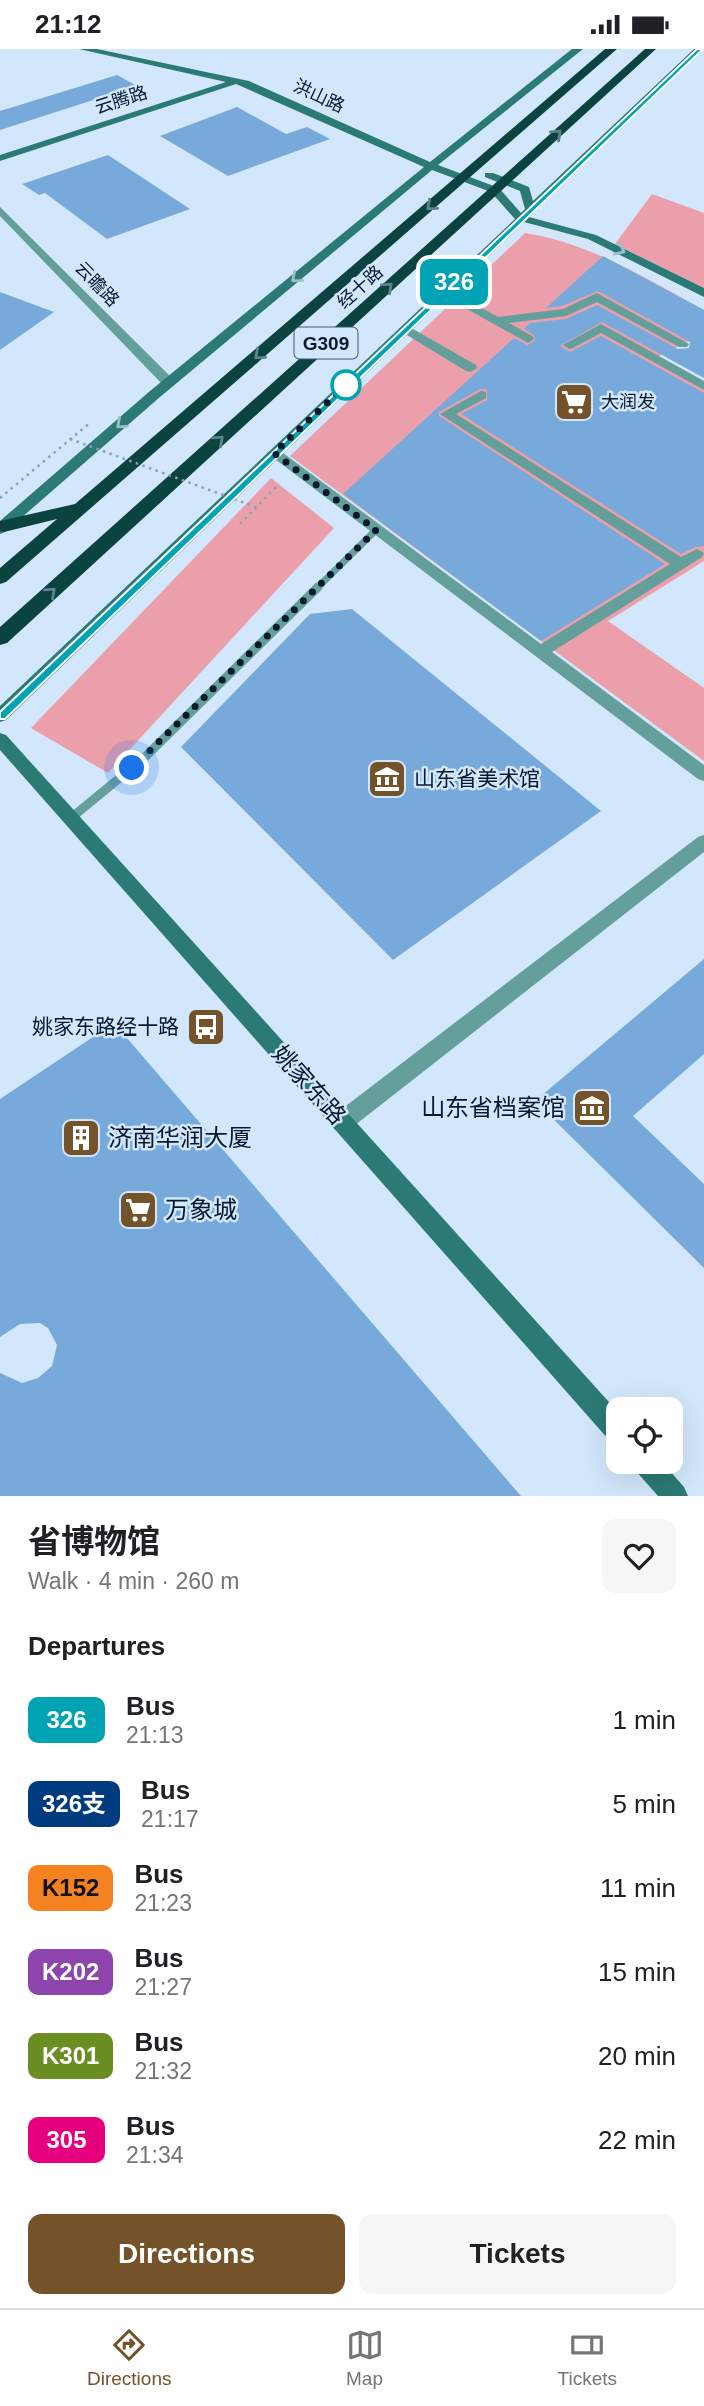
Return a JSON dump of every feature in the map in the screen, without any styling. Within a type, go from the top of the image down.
[{"type":"highway","name":"经十路","points":[[0,578],[612,49]]},
{"type":"highway","name":"经十路","points":[[0,638],[651,49]]},
{"type":"highway","points":[[1,525],[82,507]]},
{"type":"main road","name":"洪山路","points":[[84,49],[246,83],[431,166],[468,174],[500,186],[524,188],[525,214]]},
{"type":"main road","name":"洪山路","points":[[117,49],[252,76],[299,94],[413,149],[443,158],[468,174]]},
{"type":"main road","points":[[1,525],[431,166],[578,49]]},
{"type":"main road","points":[[0,716],[699,49]]},
{"type":"main road","name":"云腾路","points":[[0,158],[252,76]]},
{"type":"main road","name":"洪山路","points":[[500,186],[525,214]]},
{"type":"main road","points":[[525,214],[592,237],[704,293]]},
{"type":"main road","name":"姚家东路","points":[[0,739],[606,1418]]},
{"type":"main road","points":[[656,1474],[675,1496]]},
{"type":"street","name":"云瞻路","points":[[0,210],[169,383]]},
{"type":"street","points":[[444,291],[528,339]]},
{"type":"street","points":[[569,345],[597,297],[683,344]]},
{"type":"street","points":[[496,321],[585,319],[704,386]]},
{"type":"street","points":[[405,330],[471,368]]},
{"type":"street","points":[[481,395],[447,414],[681,564]]},
{"type":"street","points":[[274,453],[704,774]]},
{"type":"street","points":[[541,652],[697,554]]},
{"type":"street","points":[[342,1122],[704,842]]},
{"type":"lane","points":[[71,818],[144,758],[376,530]]},
{"type":"path","points":[[0,498],[91,422]]},
{"type":"path","points":[[70,439],[256,507]]},
{"type":"path","points":[[240,524],[278,485]]},
{"type":"shaded area","points":[[652,194],[704,213],[704,288],[615,244]]},
{"type":"shaded area","name":"大润发","points":[[525,233],[549,238],[595,254],[704,310],[704,338],[699,336],[655,358],[704,387],[704,561],[608,621],[704,688],[704,761],[290,456]]},
{"type":"shaded area","points":[[271,478],[334,528],[108,773],[31,728]]},
{"type":"building","points":[[117,75],[137,86],[0,130],[0,111]]},
{"type":"building","points":[[237,107],[286,134],[307,127],[330,139],[228,176],[160,136]]},
{"type":"building","points":[[108,155],[190,209],[107,239],[45,193],[39,195],[22,184]]},
{"type":"building","name":"大润发","points":[[603,256],[704,310],[704,378],[602,322],[560,346],[570,352],[601,336],[704,393],[704,546],[681,554],[461,414],[487,400],[487,389],[480,389],[439,412],[439,416],[665,564],[541,641],[343,494],[514,338],[527,345],[535,341],[534,335],[524,329],[530,323],[566,319],[597,305],[678,349],[689,348],[690,342],[598,291],[562,306],[546,308]]},
{"type":"building","points":[[0,292],[54,312],[0,350]]},
{"type":"building","name":"山东省美术馆","points":[[352,609],[601,811],[393,960],[181,747],[310,614]]},
{"type":"building","name":"山东省档案馆","points":[[704,959],[704,1054],[633,1116],[704,1184],[704,1268],[535,1101]]},
{"type":"building","name":"万象城","points":[[114,1023],[521,1496],[0,1496],[0,1373],[22,1383],[38,1378],[52,1366],[57,1345],[48,1328],[40,1323],[20,1324],[0,1337],[0,1099]]},
{"type":"bus line","name":"326","points":[[0,715],[699,49]]},
{"type":"place","name":"大润发","points":[[574,402]]},
{"type":"place","name":"山东省美术馆","points":[[387,779]]},
{"type":"place","name":"姚家东路经十路","points":[[206,1027]]},
{"type":"place","name":"山东省档案馆","points":[[592,1108]]},
{"type":"place","name":"济南华润大厦","points":[[81,1138]]},
{"type":"place","name":"万象城","points":[[138,1210]]},
{"type":"route","points":[[132,768],[376,530],[274,453],[346,385]]}]
